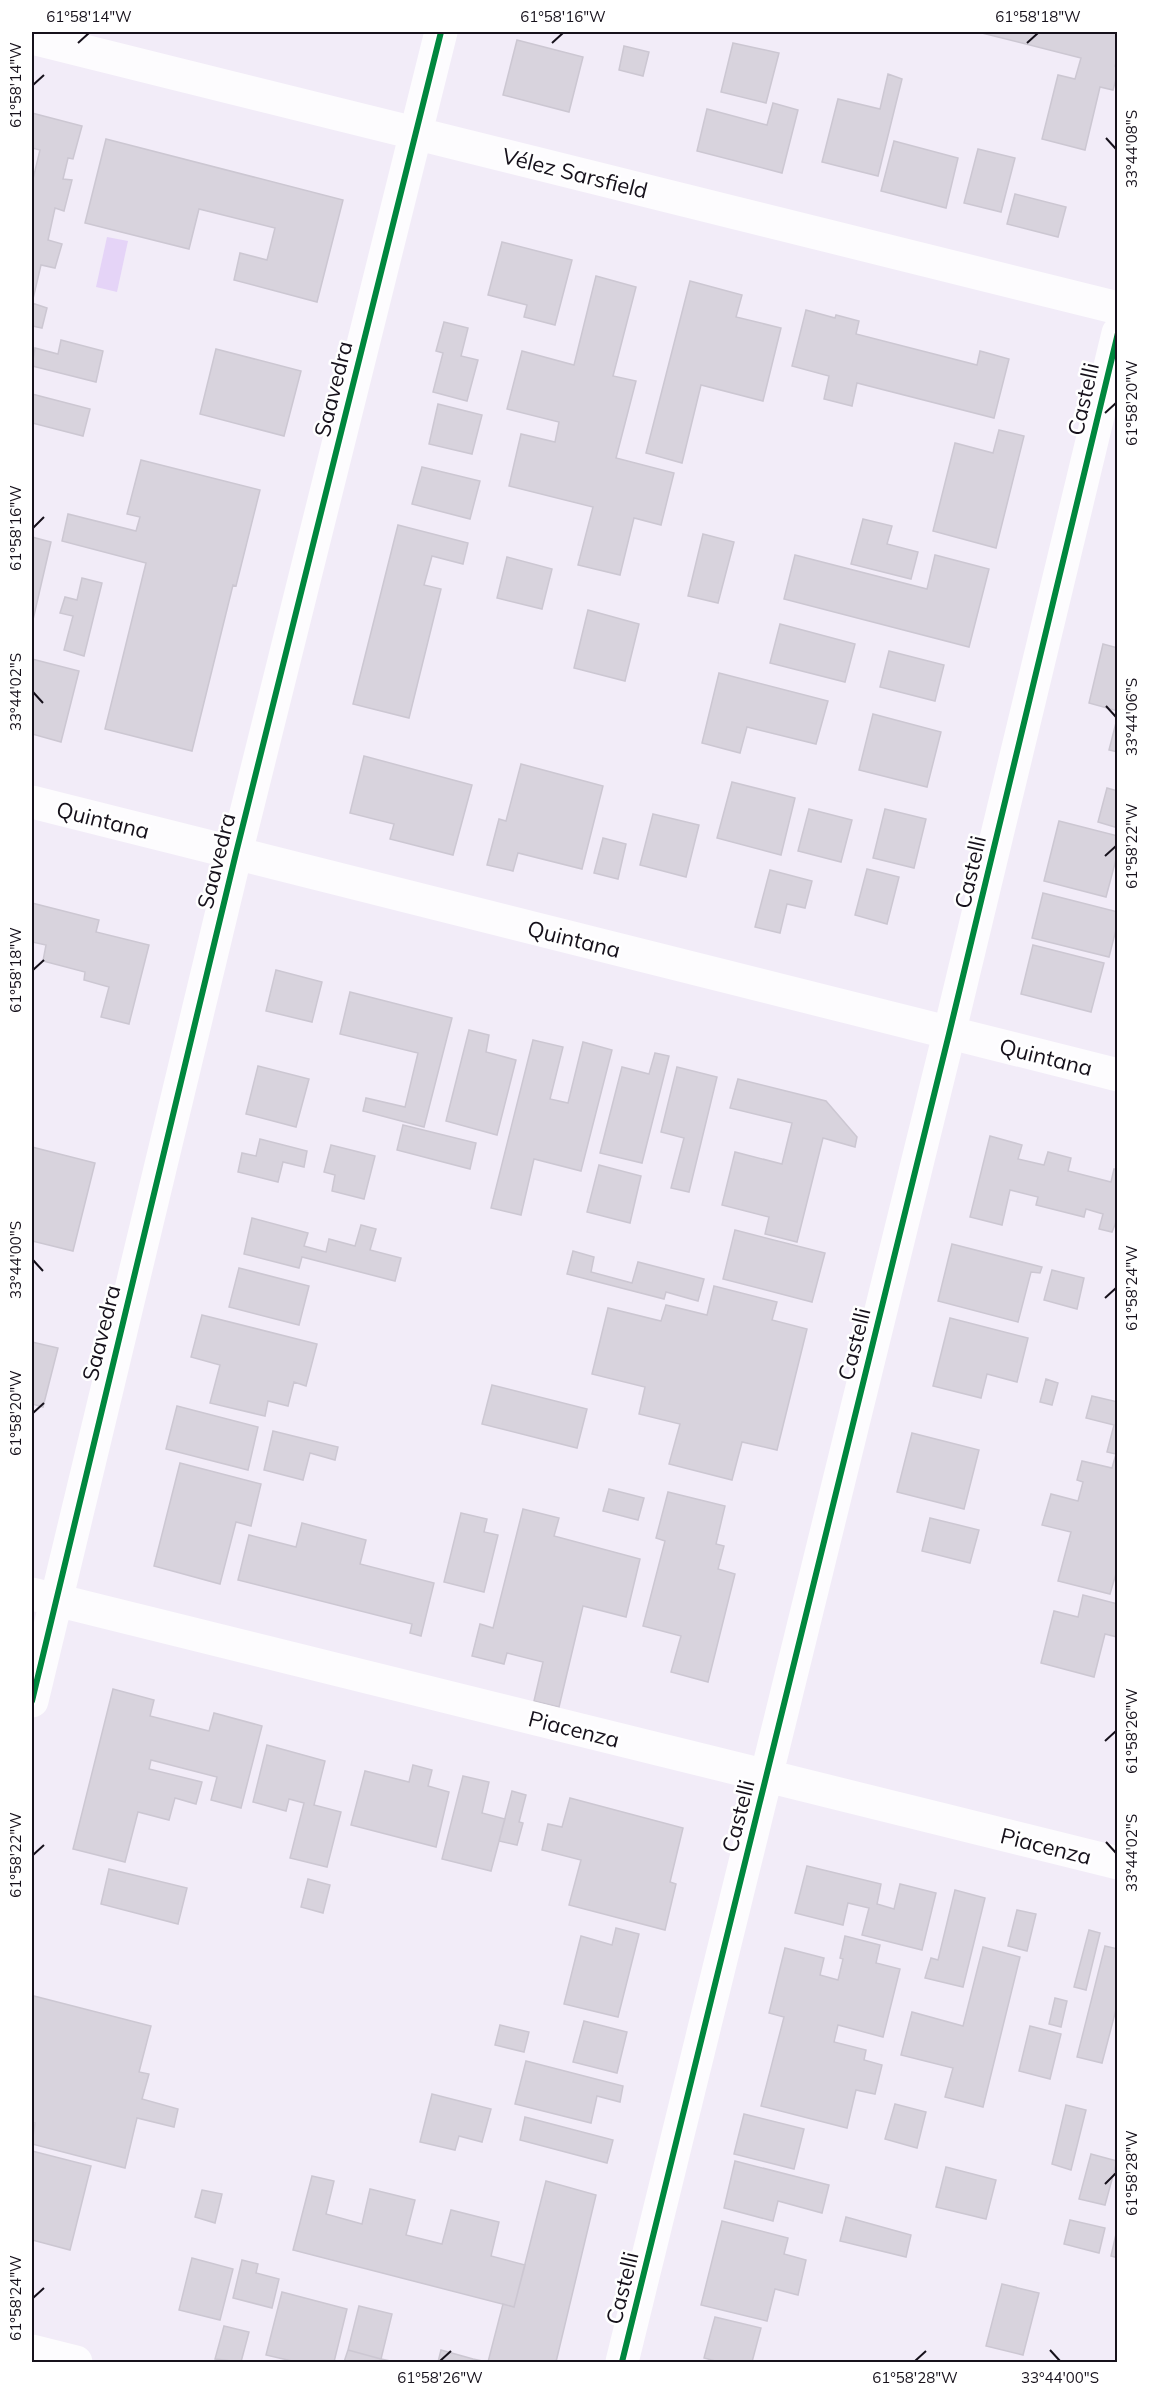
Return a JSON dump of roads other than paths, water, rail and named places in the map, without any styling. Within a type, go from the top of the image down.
[{"type":"street","name":"Saavedra","points":[[32,1701],[44,1597],[236,853],[441,32]]},
{"type":"street","name":"Vélez Sarsfield","points":[[32,38],[1118,308]]},
{"type":"street","name":"Castelli","points":[[622,2362],[949,1034],[1118,333]]},
{"type":"street","name":"Quintana","points":[[32,802],[1118,1075]]},
{"type":"street","name":"Piacenza","points":[[44,1597],[1118,1863]]},
{"type":"street","points":[[32,2351],[76,2362]]}]
